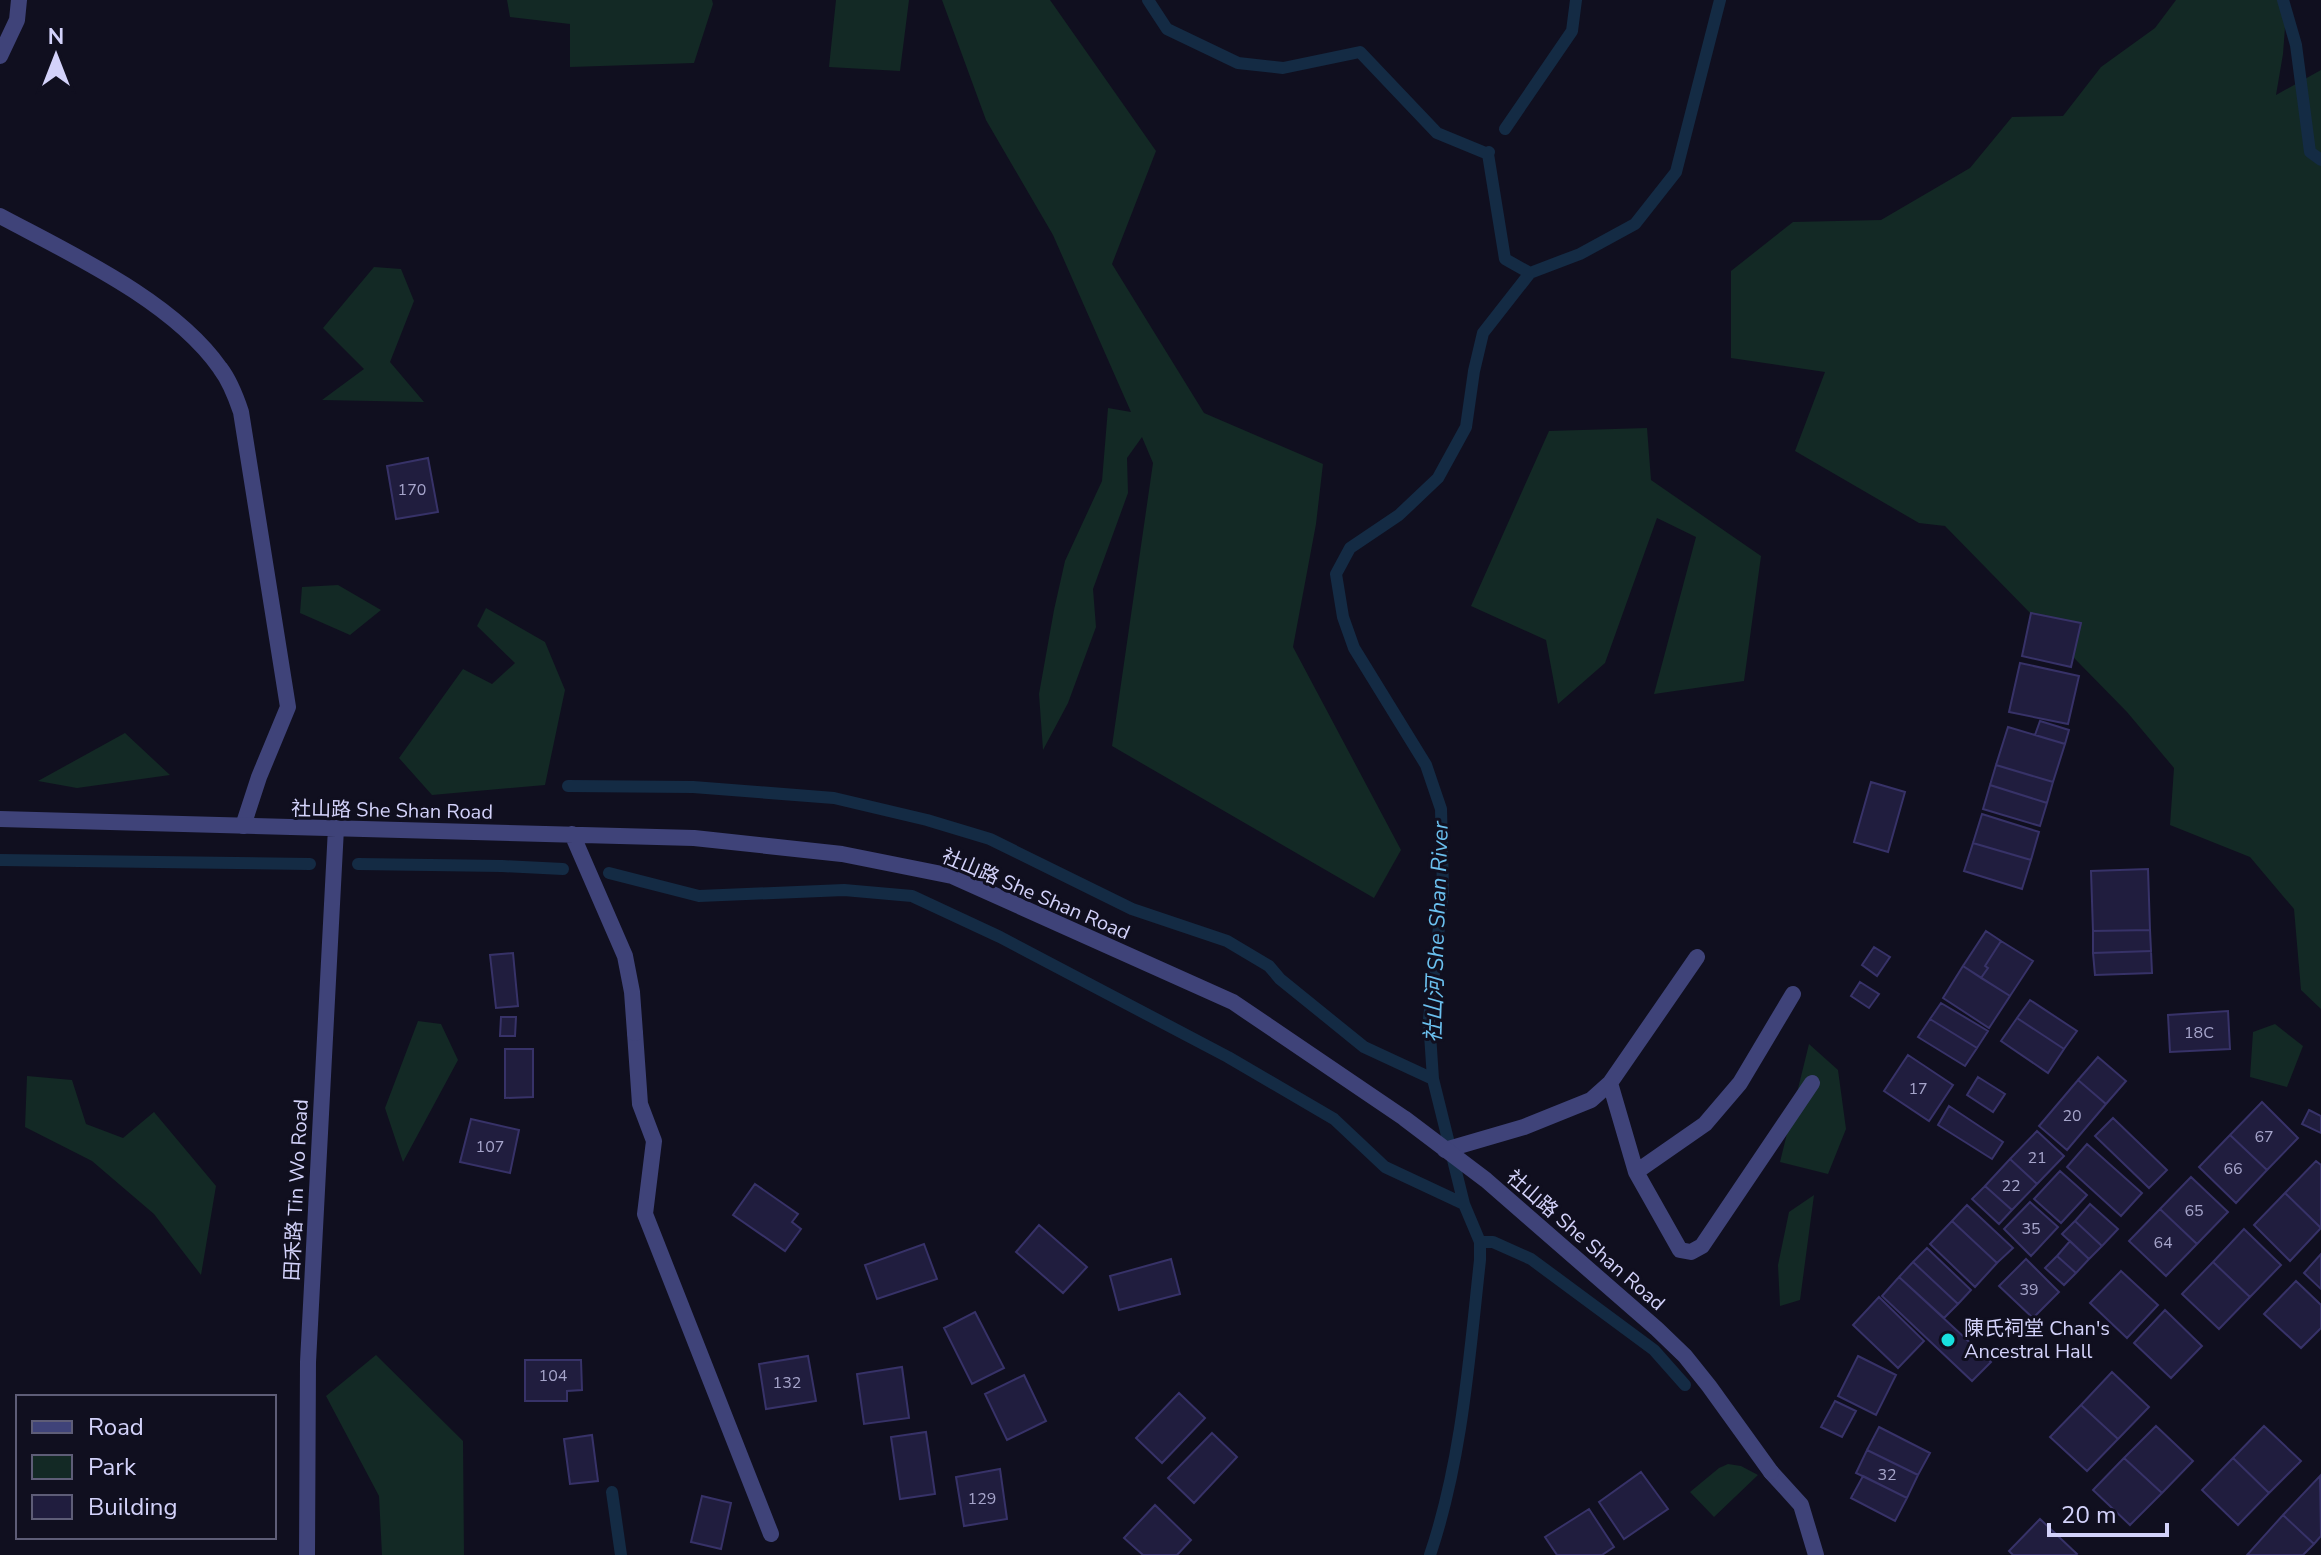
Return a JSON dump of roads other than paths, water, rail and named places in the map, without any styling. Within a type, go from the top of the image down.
[{"type":"street","points":[[0,56],[17,20],[19,0]]},
{"type":"street","points":[[0,216],[118,280],[151,304],[196,338],[221,368],[233,389],[241,412],[288,707],[243,826]]},
{"type":"street","name":"社山路 She Shan Road","points":[[0,819],[694,838],[779,846],[909,866],[952,876],[1233,1002],[1404,1118],[1486,1180],[1685,1356],[1771,1472],[1801,1505],[1816,1555]]},
{"type":"street","name":"田禾路 Tin Wo Road","points":[[307,1555],[308,1362],[336,828]]},
{"type":"street","points":[[572,834],[625,956],[632,992],[640,1104],[654,1141],[645,1214],[771,1534]]},
{"type":"street","points":[[1445,1150],[1524,1127],[1591,1100],[1610,1083],[1697,957]]},
{"type":"street","points":[[1636,1172],[1705,1124],[1740,1083],[1793,994]]},
{"type":"street","points":[[1610,1083],[1636,1172],[1680,1250],[1691,1252],[1702,1246],[1812,1083]]},
{"type":"waterway","points":[[1148,0],[1167,29],[1238,63],[1283,68],[1360,52],[1437,133],[1488,154]]},
{"type":"waterway","points":[[1505,129],[1572,31],[1576,0]]},
{"type":"waterway","name":"社山河 She Shan River","points":[[1430,1555],[1457,1446],[1480,1260],[1480,1242],[1464,1204],[1433,1079],[1429,1019],[1443,890],[1441,809],[1426,765],[1354,648],[1343,617],[1336,574],[1350,548],[1399,515],[1438,478],[1466,427],[1483,333],[1530,273],[1580,254],[1635,224],[1676,172],[1720,0]]},
{"type":"waterway","points":[[2283,0],[2296,45],[2310,152],[2321,160]]},
{"type":"waterway","points":[[1489,152],[1505,259],[1530,273]]},
{"type":"waterway","points":[[568,786],[693,787],[834,798],[990,839],[1132,909],[1227,941],[1269,966],[1280,979],[1364,1047],[1433,1079]]},
{"type":"waterway","points":[[0,860],[310,864]]},
{"type":"waterway","points":[[358,864],[563,869]]},
{"type":"waterway","points":[[609,873],[699,896],[844,890],[912,896],[1000,937],[1228,1057],[1334,1119],[1385,1167],[1464,1204]]},
{"type":"waterway","points":[[1480,1242],[1493,1242],[1531,1259],[1654,1350],[1685,1385]]},
{"type":"waterway","points":[[612,1492],[621,1555]]},
{"type":"place","name":"陳氏祠堂 Chan's Ancestral Hall","points":[[1948,1340]]}]
